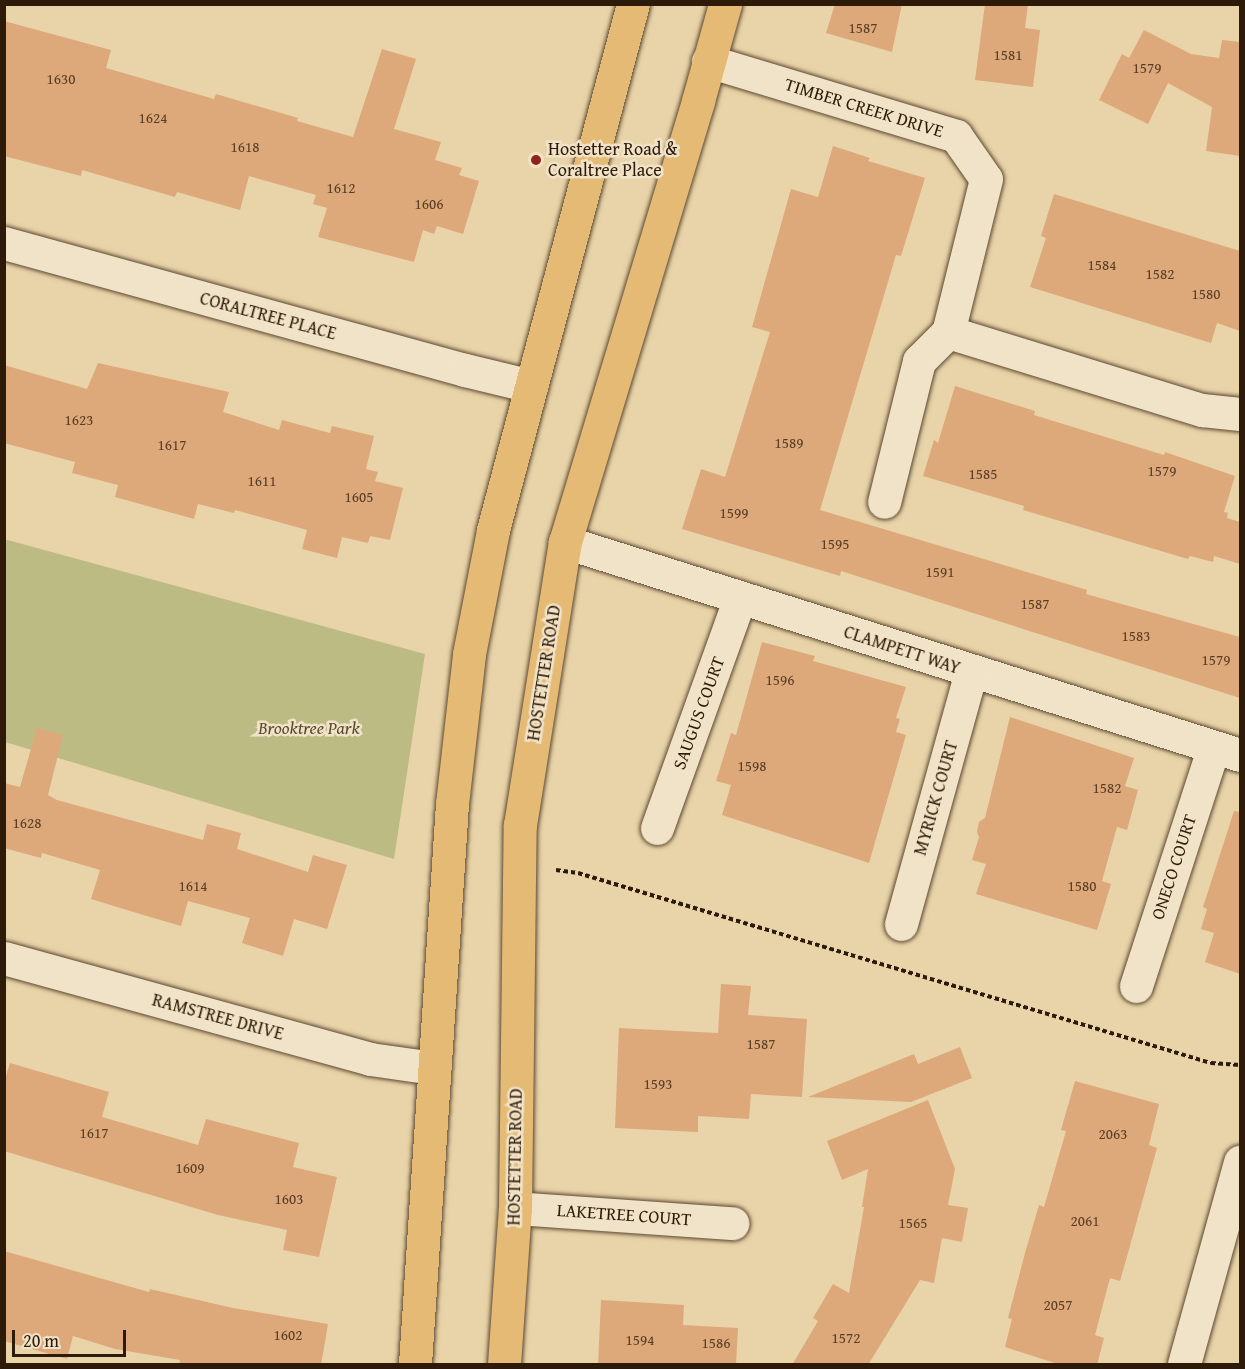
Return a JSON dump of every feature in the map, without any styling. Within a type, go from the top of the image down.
[{"type":"main road","points":[[415,1365],[452,804],[468,654],[493,530],[633,4]]},
{"type":"main road","name":"HOSTETTER ROAD","points":[[504,1365],[514,1208],[520,825],[565,542],[724,4]]},
{"type":"street","name":"TIMBER CREEK DRIVE","points":[[708,61],[956,136],[986,179],[948,332]]},
{"type":"street","name":"CORALTREE PLACE","points":[[4,243],[465,370],[531,386]]},
{"type":"street","points":[[884,502],[920,361],[948,332],[1202,410],[1240,414]]},
{"type":"street","name":"CLAMPETT WAY","points":[[565,542],[1227,752]]},
{"type":"street","name":"SAUGUS COURT","points":[[657,828],[740,598]]},
{"type":"street","name":"MYRICK COURT","points":[[901,924],[971,672]]},
{"type":"street","name":"ONECO COURT","points":[[1136,986],[1227,752]]},
{"type":"street","name":"RAMSTREE DRIVE","points":[[4,958],[370,1059],[434,1068]]},
{"type":"street","points":[[1184,1365],[1240,1162]]},
{"type":"street","name":"LAKETREE COURT","points":[[514,1208],[732,1223]]},
{"type":"path","points":[[520,863],[578,873],[1211,1063],[1240,1065]]},
{"type":"green space","name":"Brooktree Park","points":[[4,539],[425,654],[394,859],[5,742]]},
{"type":"building","points":[[835,4],[902,4],[892,52],[826,33]]},
{"type":"building","points":[[985,4],[1028,4],[1025,28],[1040,30],[1033,87],[975,80]]},
{"type":"building","points":[[4,21],[111,50],[106,68],[214,99],[216,94],[353,137],[382,49],[416,59],[394,129],[441,142],[435,160],[462,168],[459,175],[479,181],[463,234],[437,226],[434,234],[423,230],[414,262],[318,237],[327,208],[313,204],[316,195],[249,176],[240,210],[177,192],[175,197],[82,170],[81,176],[4,156]]},
{"type":"building","points":[[1144,30],[1191,54],[1219,58],[1222,40],[1240,42],[1240,156],[1206,151],[1212,107],[1168,83],[1148,124],[1099,100],[1122,54],[1129,58]]},
{"type":"building","points":[[833,146],[870,158],[868,161],[925,178],[901,256],[896,255],[820,510],[1087,590],[1086,594],[1240,637],[1240,698],[841,571],[840,576],[682,529],[701,469],[725,477],[770,332],[752,327],[791,189],[818,197]]},
{"type":"building","points":[[1054,194],[1240,251],[1240,331],[1217,323],[1211,343],[1030,287],[1046,238],[1041,236]]},
{"type":"building","points":[[98,363],[229,392],[223,412],[279,430],[282,420],[330,433],[332,426],[374,436],[366,469],[378,472],[375,481],[403,488],[390,540],[370,536],[368,543],[342,537],[337,558],[302,549],[307,530],[235,510],[234,513],[198,504],[194,519],[115,497],[118,485],[72,473],[75,462],[4,443],[4,365],[87,389]]},
{"type":"building","points":[[955,386],[1035,411],[1034,415],[1164,455],[1165,452],[1235,476],[1224,512],[1228,513],[1227,518],[1240,522],[1240,564],[1214,556],[1213,562],[1190,556],[1188,559],[1023,510],[1024,506],[923,476],[934,440],[938,443]]},
{"type":"building","points":[[762,642],[815,656],[813,661],[906,687],[896,718],[900,719],[896,732],[906,735],[869,863],[722,815],[731,785],[716,781],[731,733],[736,735]]},
{"type":"building","points":[[1010,717],[1134,758],[1125,786],[1138,790],[1127,830],[1117,827],[1102,881],[1111,884],[1097,930],[976,894],[986,864],[972,860],[979,837],[977,832],[979,822],[985,818]]},
{"type":"building","points":[[37,728],[63,735],[48,795],[57,800],[203,840],[207,824],[241,833],[237,849],[308,872],[313,855],[347,865],[327,929],[294,919],[283,956],[242,943],[250,918],[188,901],[181,926],[91,899],[100,870],[42,853],[41,858],[4,848],[4,783],[20,787]]},
{"type":"building","points":[[1234,811],[1240,812],[1240,974],[1205,962],[1214,933],[1201,929],[1207,909],[1203,907]]},
{"type":"building","points":[[721,984],[751,986],[748,1015],[807,1019],[802,1097],[751,1094],[749,1119],[698,1116],[698,1132],[615,1128],[619,1028],[718,1033]]},
{"type":"building","points":[[960,1047],[972,1078],[911,1102],[808,1097],[914,1054],[918,1064]]},
{"type":"building","points":[[10,1063],[109,1092],[102,1117],[198,1145],[206,1119],[299,1143],[293,1167],[337,1177],[319,1257],[283,1250],[287,1230],[218,1215],[4,1151],[4,1082]]},
{"type":"building","points":[[1075,1081],[1159,1104],[1149,1145],[1157,1148],[1128,1253],[1120,1281],[1110,1278],[1095,1335],[1104,1338],[1097,1365],[1061,1365],[1005,1347],[1012,1319],[1008,1318],[1025,1253],[1039,1205],[1044,1207],[1066,1131],[1061,1130]]},
{"type":"building","points":[[928,1100],[955,1169],[948,1205],[968,1208],[962,1242],[942,1238],[934,1283],[920,1280],[868,1365],[792,1365],[818,1321],[813,1318],[833,1284],[849,1293],[864,1207],[862,1207],[868,1169],[842,1180],[827,1141]]},
{"type":"building","points":[[4,1251],[149,1292],[150,1289],[233,1308],[328,1324],[321,1365],[179,1365],[180,1360],[115,1349],[73,1336],[67,1359],[4,1341]]},
{"type":"building","points":[[601,1300],[684,1305],[683,1325],[738,1328],[736,1365],[598,1365]]},
{"type":"place","name":"Hostetter Road & Coraltree Place","points":[[536,160]]}]
